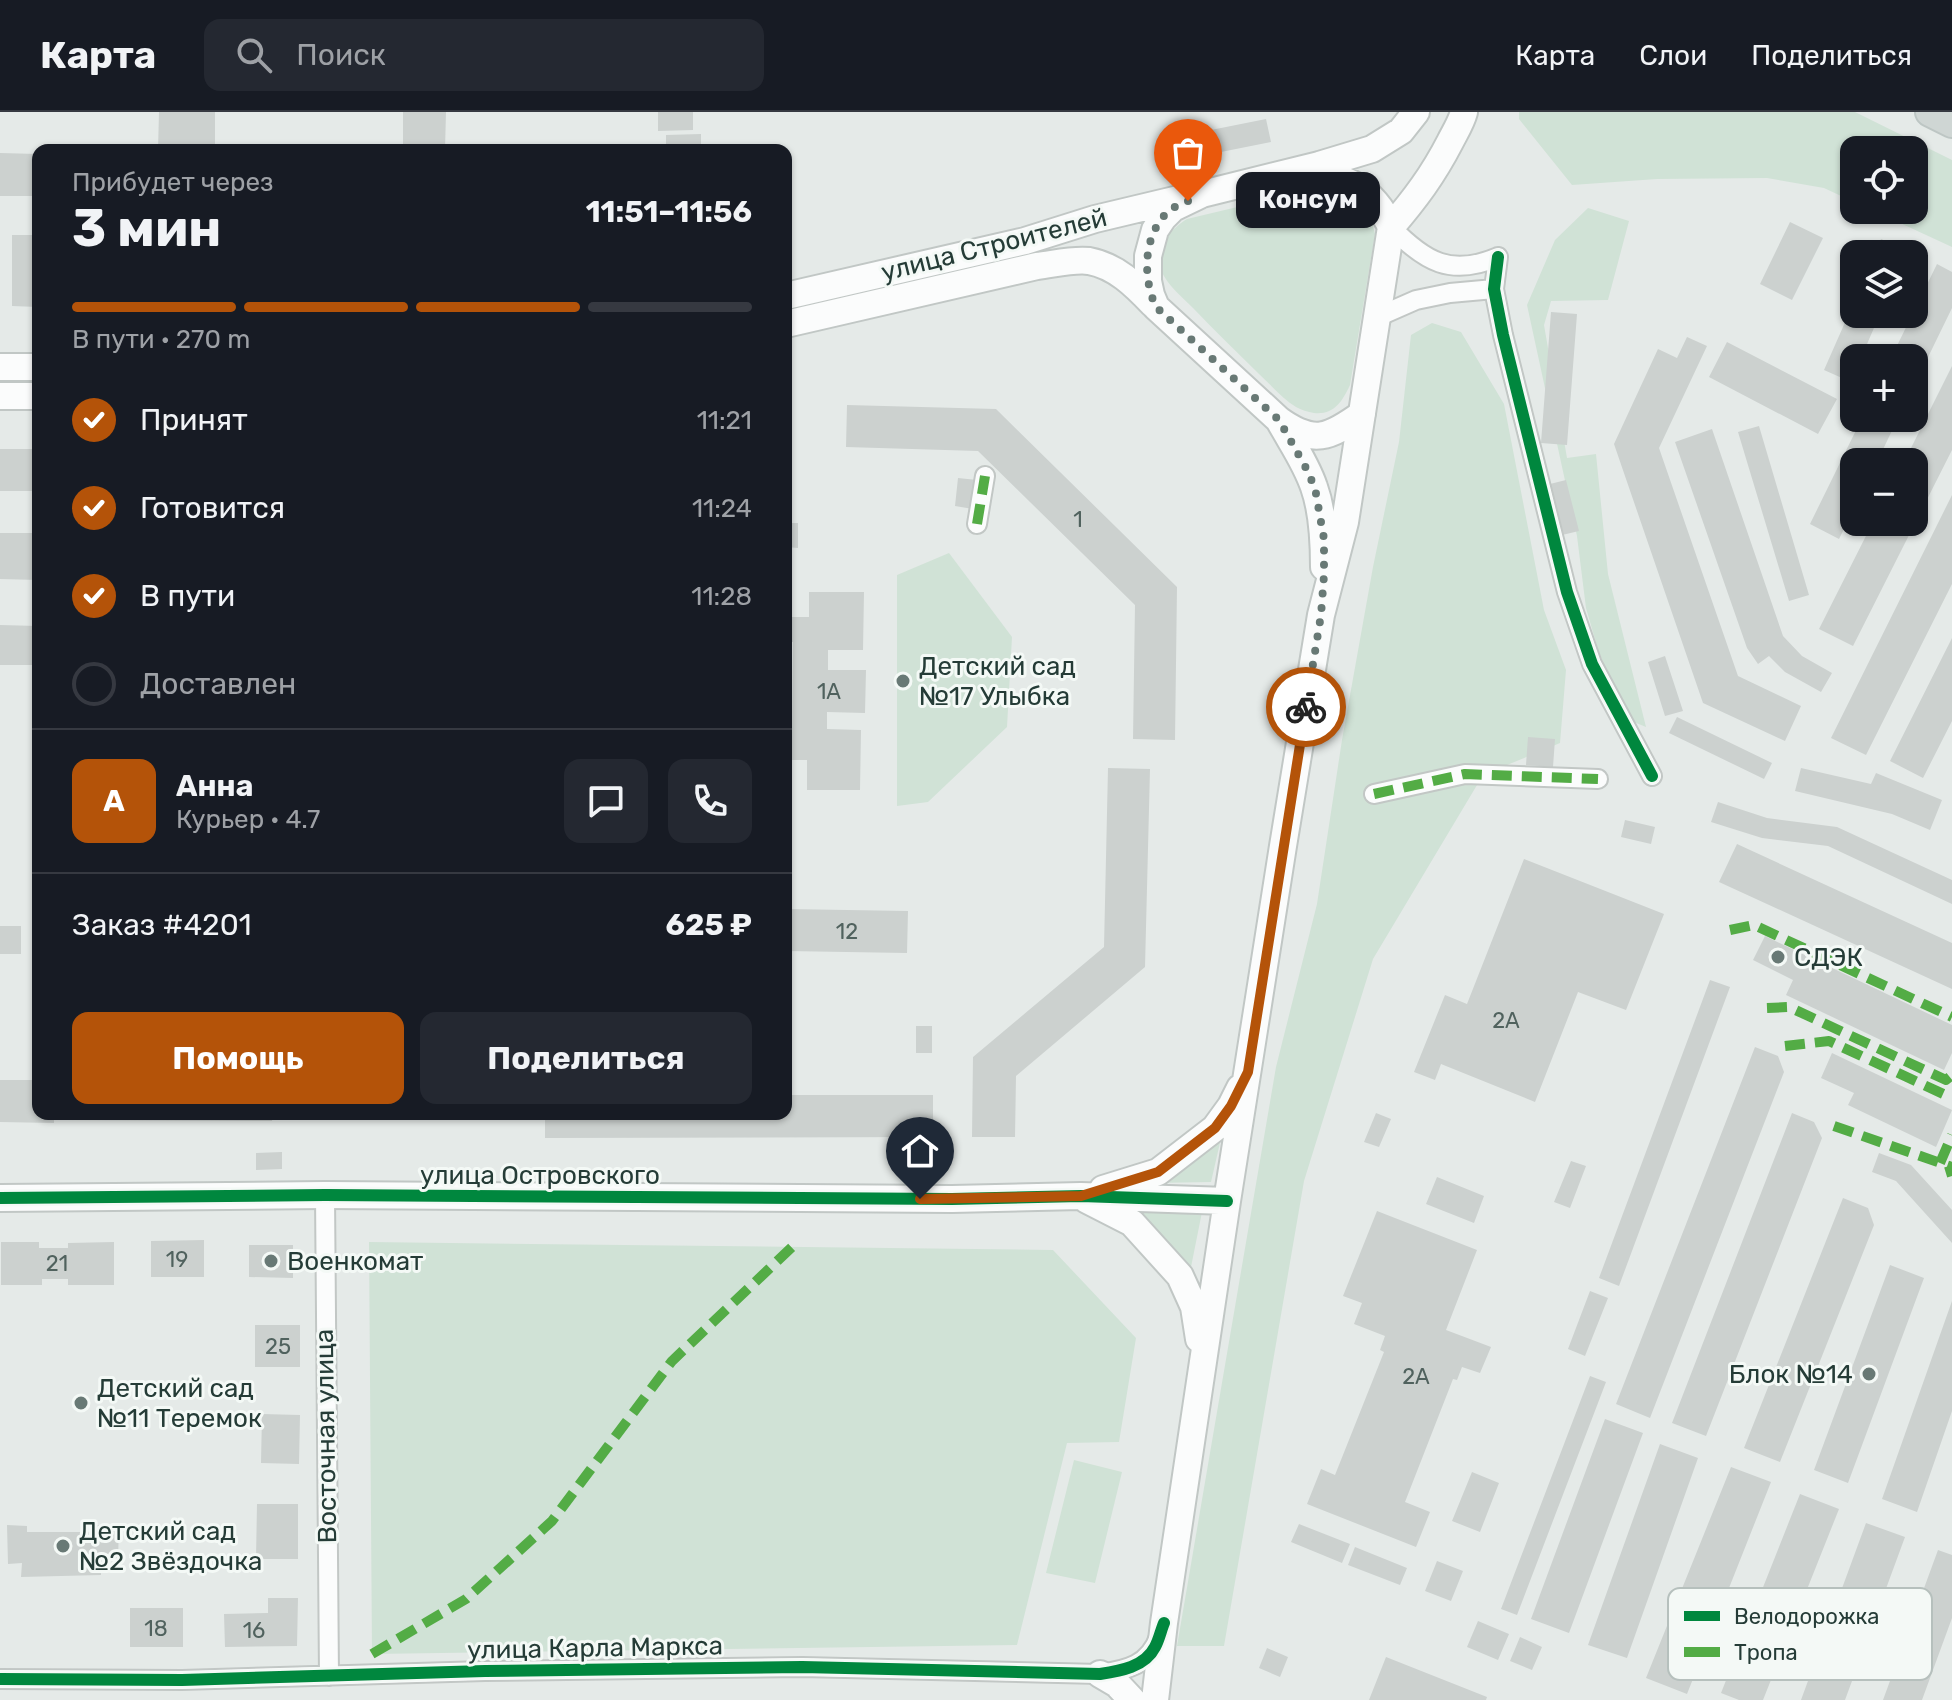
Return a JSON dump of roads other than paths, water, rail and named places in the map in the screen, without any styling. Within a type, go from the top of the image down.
[{"type":"main road","points":[[1362,414],[1340,431],[1326,435],[1303,434],[1279,420],[1156,307],[1148,281],[1148,256],[1155,230],[1173,208],[1202,194],[1372,149],[1401,131],[1416,112]]},
{"type":"main road","points":[[1155,1700],[1203,1361],[1283,846],[1321,615],[1345,522],[1391,227],[1420,193],[1464,112]]},
{"type":"main road","points":[[1930,112],[1952,123]]},
{"type":"main road","points":[[1288,172],[1319,173],[1357,186],[1373,198],[1391,227]]},
{"type":"main road","name":"улица Строителей","points":[[792,295],[1025,241],[1095,219],[1202,194]]},
{"type":"main road","name":"улица Строителей","points":[[792,323],[1060,262],[1088,261],[1108,267],[1124,276],[1156,307]]},
{"type":"main road","points":[[0,367],[32,367]]},
{"type":"main road","points":[[0,396],[32,396]]},
{"type":"main road","points":[[1279,420],[1315,488],[1324,539],[1321,615]]},
{"type":"main road","points":[[1081,1196],[1158,1172],[1215,1128],[1231,1106],[1248,1072]]},
{"type":"main road","name":"улица Островского","points":[[0,1198],[325,1195],[952,1199],[1081,1196]]},
{"type":"main road","points":[[1081,1196],[1227,1201]]},
{"type":"main road","points":[[1081,1196],[1132,1223],[1180,1276],[1194,1307],[1203,1361]]},
{"type":"main road","points":[[1100,1674],[1117,1684],[1132,1700]]},
{"type":"street","points":[[1391,227],[1410,247],[1434,261],[1457,267],[1478,265],[1498,257],[1494,289],[1503,335],[1567,592],[1592,664],[1652,776]]},
{"type":"street","points":[[1375,318],[1416,300],[1494,289]]},
{"type":"street","points":[[977,524],[985,476]]},
{"type":"street","points":[[1374,794],[1465,774],[1598,779]]},
{"type":"street","name":"Восточная улица","points":[[325,1195],[329,1676]]},
{"type":"street","name":"улица Карла Маркса","points":[[0,1679],[182,1680],[485,1671],[802,1667],[1100,1674],[1123,1671],[1144,1660],[1155,1649],[1164,1623]]},
{"type":"place","name":"Консум","points":[[1188,201]]},
{"type":"place","name":"Детский сад №17 Улыбка","points":[[903,681]]},
{"type":"place","name":"СДЭК","points":[[1778,957]]},
{"type":"place","name":"Военкомат","points":[[271,1261]]},
{"type":"place","name":"Блок №14","points":[[1869,1374]]},
{"type":"place","name":"Детский сад №11 Теремок","points":[[81,1403]]},
{"type":"place","name":"Детский сад №2 Звёздочка","points":[[63,1546]]}]
